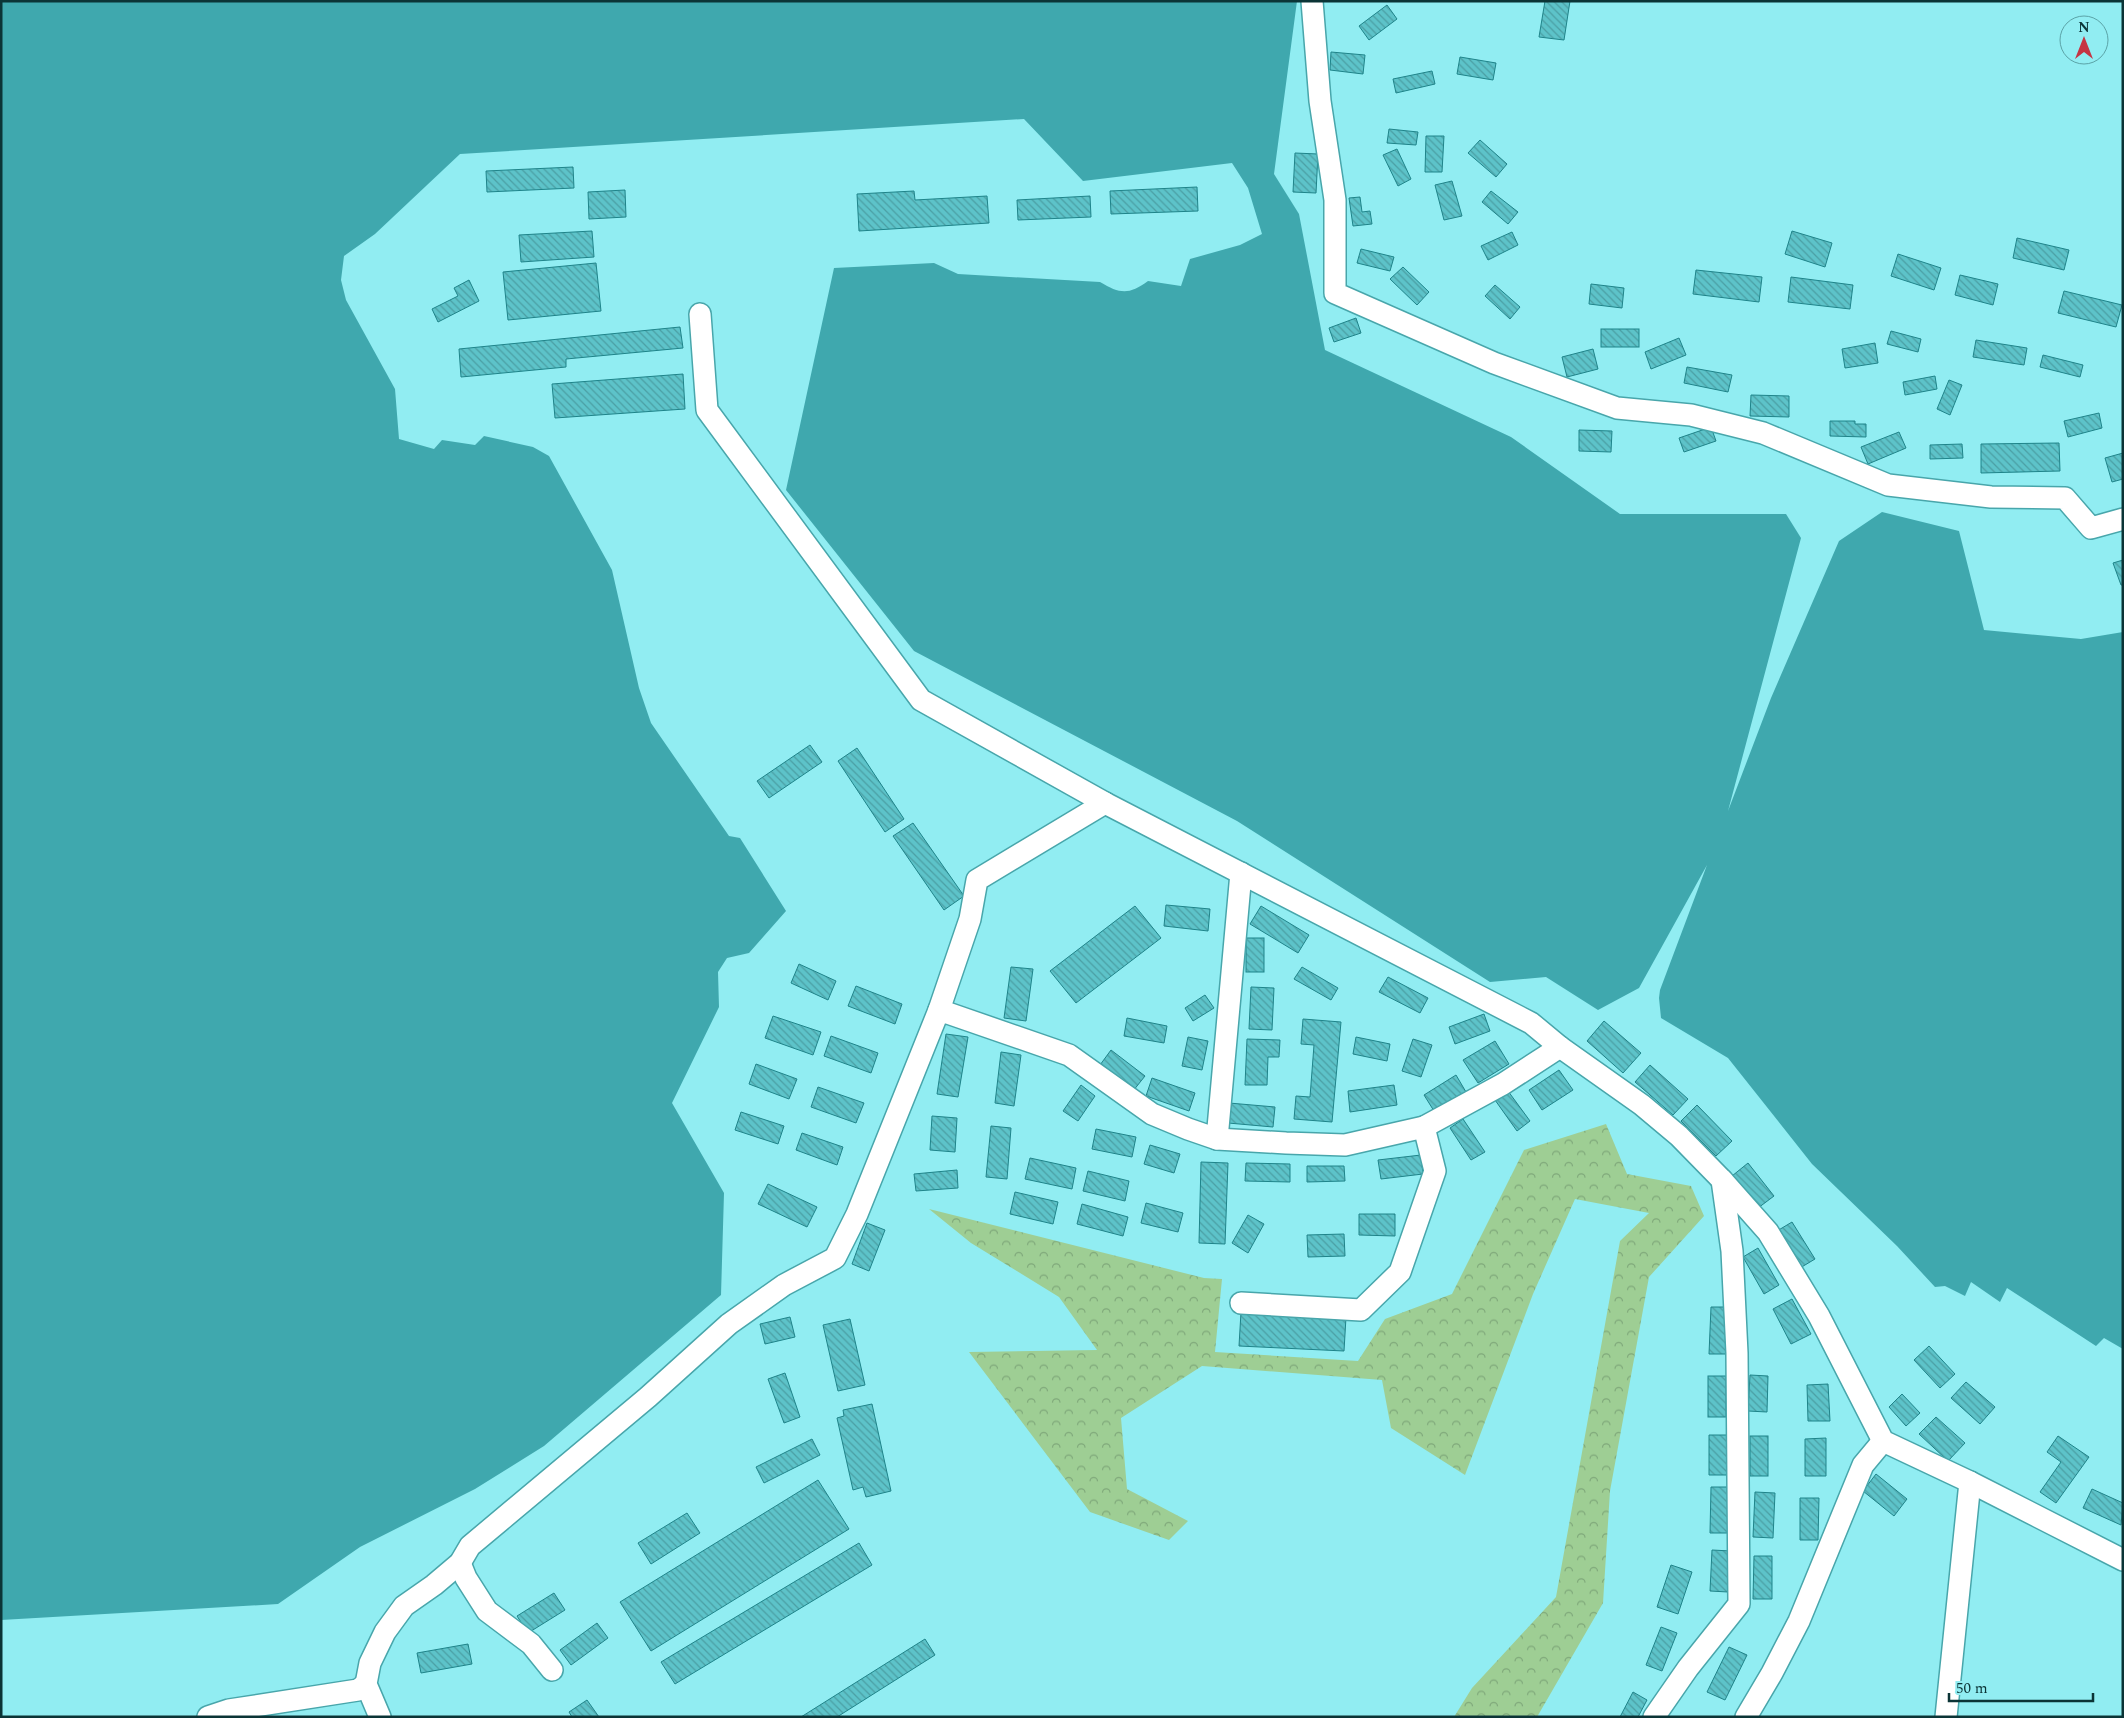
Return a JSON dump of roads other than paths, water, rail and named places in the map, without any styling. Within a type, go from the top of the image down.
[{"type":"street","points":[[1312,1],[1320,101],[1335,200],[1335,293],[1494,364],[1617,408],[1691,415],[1763,433],[1888,485],[1991,497],[2065,498],[2091,528],[2123,519]]},
{"type":"street","points":[[700,314],[707,410],[920,700],[1105,802],[1531,1022],[1560,1047],[1642,1104],[1679,1136],[1722,1180],[1768,1232],[1819,1316],[1883,1440],[2123,1560]]},
{"type":"street","points":[[380,1717],[366,1684],[370,1663],[385,1632],[404,1606],[434,1585],[460,1563],[470,1546],[648,1397],[729,1324],[784,1285],[835,1258],[857,1214],[939,1010],[970,918],[977,880],[1105,802]]},
{"type":"street","points":[[1217,1138],[1241,873]]},
{"type":"street","points":[[939,1010],[1069,1055],[1152,1114],[1217,1138],[1345,1145],[1424,1127],[1504,1084],[1560,1047]]},
{"type":"street","points":[[1241,1303],[1361,1310],[1400,1272],[1435,1171],[1424,1127]]},
{"type":"street","points":[[1654,1717],[1688,1668],[1739,1604],[1737,1353],[1732,1251],[1722,1180]]},
{"type":"street","points":[[1746,1717],[1799,1621],[1863,1465],[1883,1440]]},
{"type":"street","points":[[1946,1717],[1970,1482]]},
{"type":"street","points":[[460,1563],[466,1578],[487,1611],[531,1644],[552,1670]]},
{"type":"street","points":[[208,1717],[229,1710],[358,1690],[366,1684]]},
{"type":"water","points":[[1,1],[1297,1],[1274,174],[1299,214],[1325,350],[1511,437],[1620,514],[1786,514],[1801,538],[1728,811],[1771,698],[1839,541],[1882,512],[1959,531],[1984,630],[2081,639],[2123,632],[2123,1349],[2104,1338],[2096,1346],[2007,1288],[2000,1302],[1971,1282],[1965,1296],[1945,1286],[1935,1287],[1897,1246],[1812,1164],[1728,1058],[1661,1018],[1660,990],[1707,865],[1639,988],[1598,1010],[1546,977],[1490,982],[1237,821],[914,651],[786,490],[834,268],[934,263],[958,274],[1100,282],[1119,291],[1130,291],[1148,281],[1181,286],[1190,259],[1240,245],[1262,234],[1248,188],[1232,163],[1083,181],[1024,119],[460,154],[375,234],[344,256],[341,280],[346,300],[395,389],[399,439],[434,449],[442,440],[475,445],[484,436],[533,447],[549,456],[612,570],[639,688],[651,723],[729,836],[740,838],[786,911],[749,953],[727,958],[718,972],[719,1007],[672,1103],[724,1193],[721,1295],[544,1446],[475,1489],[360,1547],[278,1604],[1,1620]]}]
